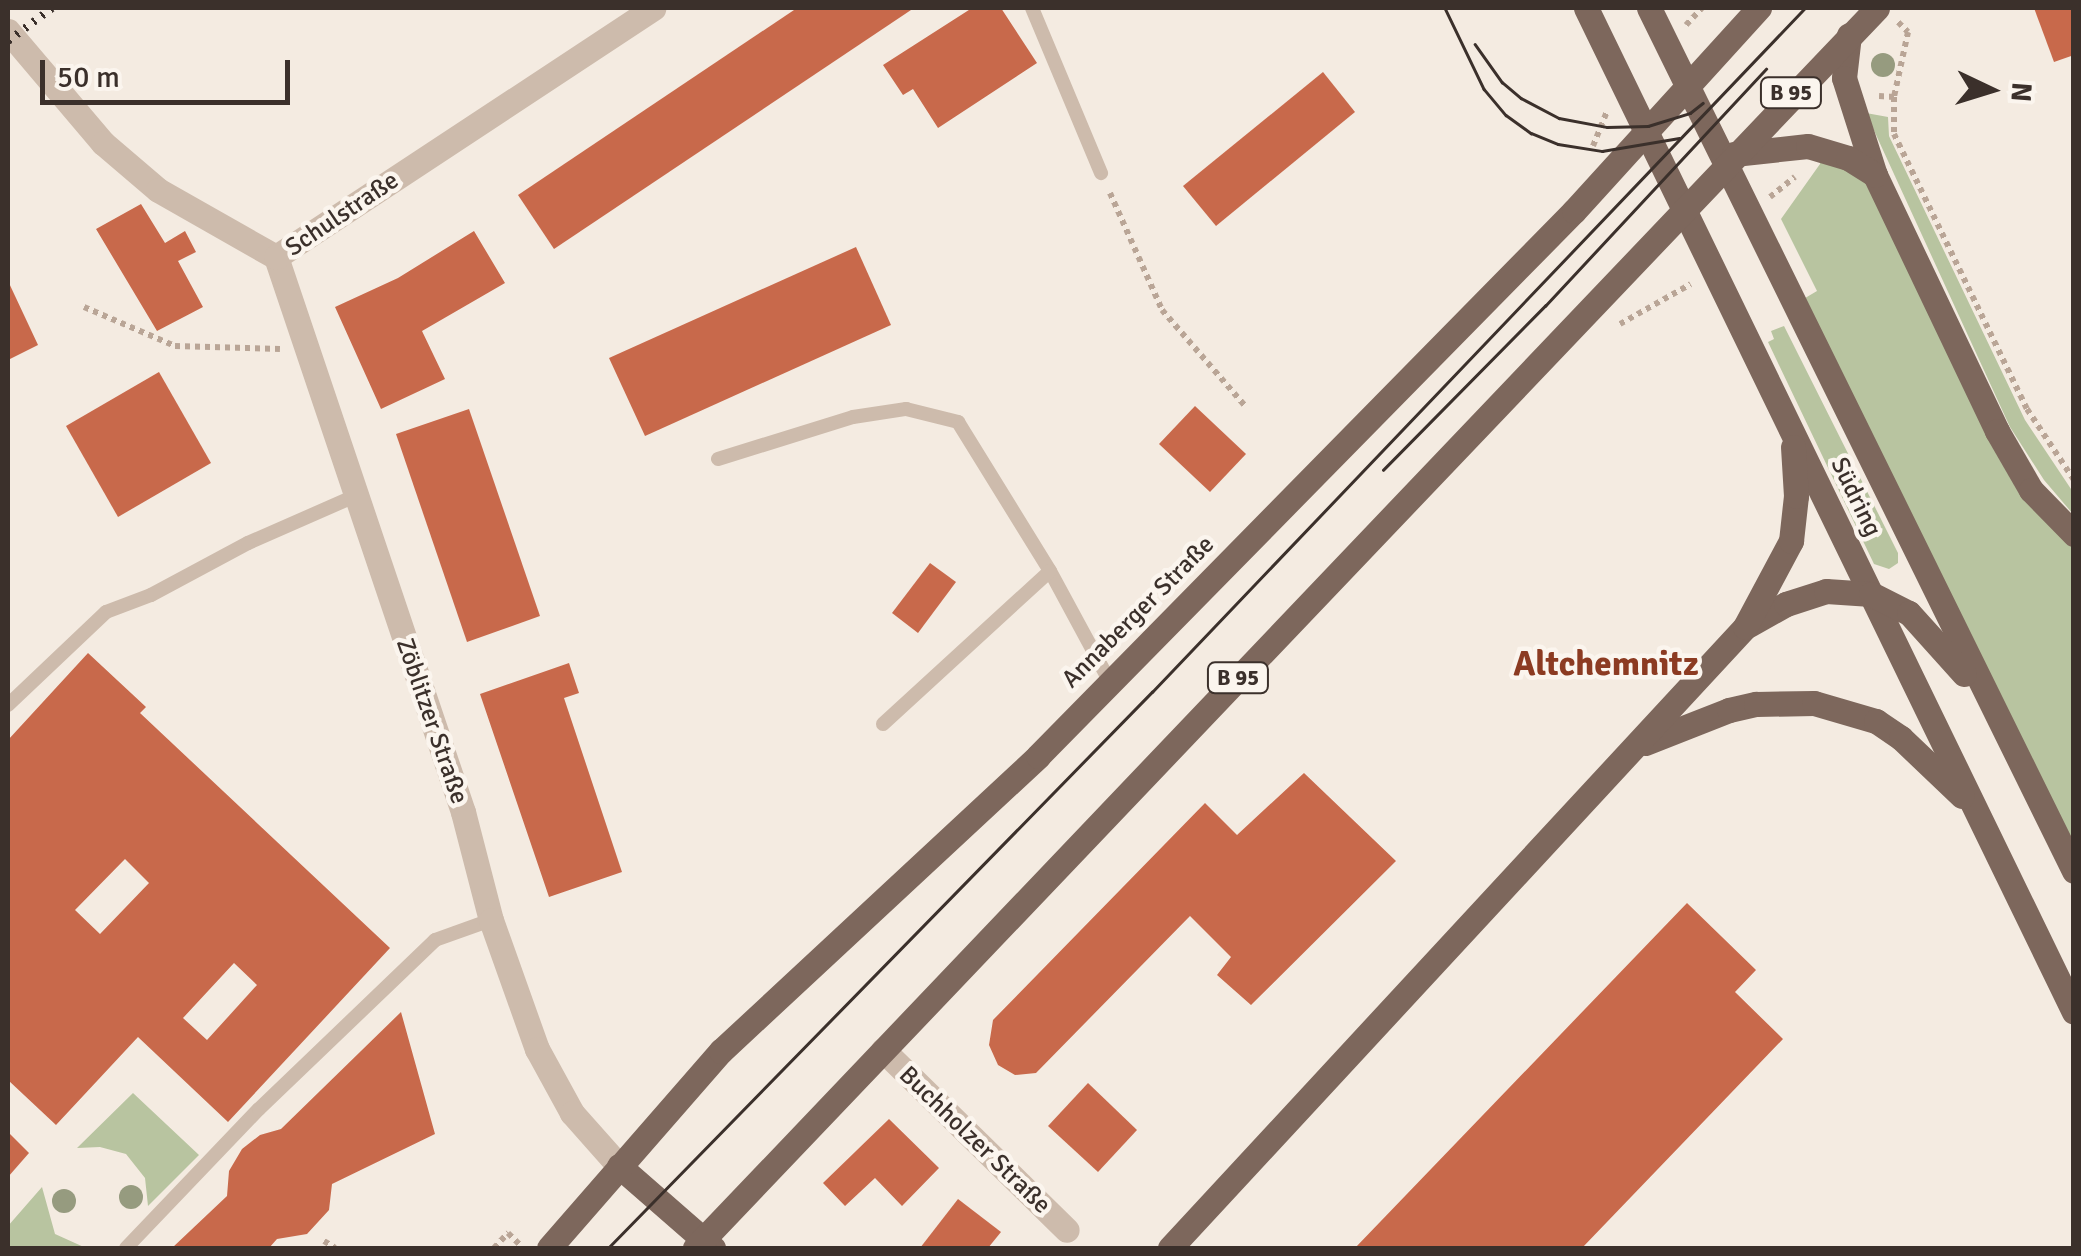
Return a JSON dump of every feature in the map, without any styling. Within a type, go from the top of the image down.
[{"type":"main road","name":"Südring","points":[[1586,8],[2074,1012]]},
{"type":"main road","name":"Südring","points":[[1649,8],[2073,871]]},
{"type":"main road","name":"Annaberger Straße","points":[[549,1248],[721,1052],[1110,682],[1574,211],[1759,8]]},
{"type":"main road","name":"B 95","points":[[704,1246],[883,1050],[1734,154],[1850,34],[1883,11]]},
{"type":"main road","points":[[1850,34],[1844,78],[1876,175],[1996,430],[2032,490],[2074,534]]},
{"type":"main road","points":[[1734,154],[1808,146],[1848,158],[1876,175]]},
{"type":"main road","points":[[1170,1248],[1745,627],[1790,542],[1796,496],[1793,437]]},
{"type":"main road","points":[[1745,627],[1804,596],[1826,591],[1871,594],[1909,613],[1990,706]]},
{"type":"main road","points":[[1636,746],[1698,720],[1756,704],[1814,703],[1846,709],[1901,738],[1976,810]]},
{"type":"main road","points":[[619,1166],[704,1246]]},
{"type":"street","name":"Schulstraße","points":[[8,31],[103,143],[144,178],[276,257],[653,8]]},
{"type":"street","name":"Zöblitzer Straße","points":[[276,257],[463,812],[491,920],[538,1049],[572,1113],[619,1166]]},
{"type":"street","name":"Buchholzer Straße","points":[[883,1050],[1067,1230]]},
{"type":"lane","points":[[1032,8],[1101,173]]},
{"type":"lane","points":[[718,459],[853,417],[906,410],[958,422],[1050,571],[1110,682]]},
{"type":"lane","points":[[8,705],[106,612],[151,595],[248,542],[355,496]]},
{"type":"lane","points":[[883,724],[1050,571]]},
{"type":"lane","points":[[126,1248],[259,1109],[434,940],[491,920]]},
{"type":"path","points":[[1883,11],[1908,32],[1894,98],[1894,134],[2026,408],[2074,480]]},
{"type":"path","points":[[1101,173],[1162,310],[1246,407]]},
{"type":"path","points":[[84,307],[175,346],[307,350]]},
{"type":"path","points":[[494,1248],[508,1233],[522,1248]]},
{"type":"path","points":[[324,1241],[335,1248]]},
{"type":"green space","points":[[1866,113],[1888,117],[1889,136],[2025,420],[2073,492],[2073,514],[2044,480],[2010,427]]},
{"type":"green space","points":[[1821,150],[1875,175],[1997,431],[2073,534],[2073,871],[1795,304],[1817,291],[1781,219],[1820,164]]},
{"type":"green space","points":[[1784,326],[1898,553],[1898,563],[1889,569],[1874,564],[1768,342],[1774,339],[1771,331]]},
{"type":"green space","points":[[133,1093],[199,1155],[148,1206],[145,1178],[126,1154],[100,1147],[77,1148]]},
{"type":"green space","points":[[42,1187],[55,1234],[86,1248],[8,1248],[8,1226]]},
{"type":"building","points":[[797,8],[914,8],[554,249],[518,195]]},
{"type":"building","points":[[972,8],[1001,8],[1037,63],[938,128],[913,89],[903,95],[883,65]]},
{"type":"building","points":[[2034,8],[2074,8],[2074,55],[2054,62]]},
{"type":"building","points":[[1323,72],[1355,112],[1216,226],[1183,186]]},
{"type":"building","points":[[141,204],[165,243],[185,231],[196,252],[178,261],[203,307],[157,331],[96,229]]},
{"type":"building","points":[[474,231],[505,283],[422,331],[445,379],[381,409],[335,307],[398,278]]},
{"type":"building","points":[[856,247],[891,325],[645,436],[609,358]]},
{"type":"building","points":[[8,281],[38,345],[8,360]]},
{"type":"building","points":[[159,372],[211,463],[118,517],[66,426]]},
{"type":"building","points":[[1195,406],[1246,454],[1210,492],[1159,444]]},
{"type":"building","points":[[469,409],[540,616],[467,642],[396,434]]},
{"type":"building","points":[[930,563],[956,582],[918,633],[892,613]]},
{"type":"building","points":[[88,653],[146,707],[140,713],[390,948],[228,1122],[138,1037],[56,1125],[8,1080],[8,740]],"holes":[[[125,859],[149,883],[100,934],[75,910]],[[234,963],[257,985],[207,1040],[183,1018]]]},
{"type":"building","points":[[569,663],[579,693],[564,698],[622,872],[549,897],[480,694]]},
{"type":"building","points":[[1304,773],[1396,861],[1251,1005],[1217,975],[1231,957],[1190,916],[1036,1073],[1015,1075],[998,1065],[989,1045],[993,1020],[1205,803],[1237,835]]},
{"type":"building","points":[[1687,903],[1756,970],[1735,992],[1783,1039],[1582,1248],[1355,1248]]},
{"type":"building","points":[[401,1012],[435,1134],[332,1184],[329,1210],[307,1234],[277,1239],[269,1248],[172,1248],[227,1196],[229,1171],[242,1149],[260,1135],[281,1129]]},
{"type":"building","points":[[1088,1083],[1137,1130],[1098,1172],[1048,1126]]},
{"type":"building","points":[[889,1119],[939,1168],[902,1206],[875,1178],[845,1206],[823,1183]]},
{"type":"building","points":[[8,1132],[29,1153],[8,1177]]},
{"type":"building","points":[[958,1199],[1001,1232],[988,1248],[920,1248]]},
{"type":"tram line","points":[[1445,8],[1484,89],[1506,115],[1531,133],[1558,144],[1602,151],[1679,138]]},
{"type":"tram line","points":[[608,1248],[1152,692],[1805,8]]},
{"type":"tram line","points":[[1475,44],[1502,82],[1521,98],[1559,118],[1607,127],[1648,126],[1690,113],[1703,103]]},
{"type":"tram line","points":[[1383,470],[1545,306],[1766,69]]},
{"type":"railway","points":[[8,41],[52,8]]},
{"type":"district","name":"Altchemnitz","points":[[1606,664]]}]
